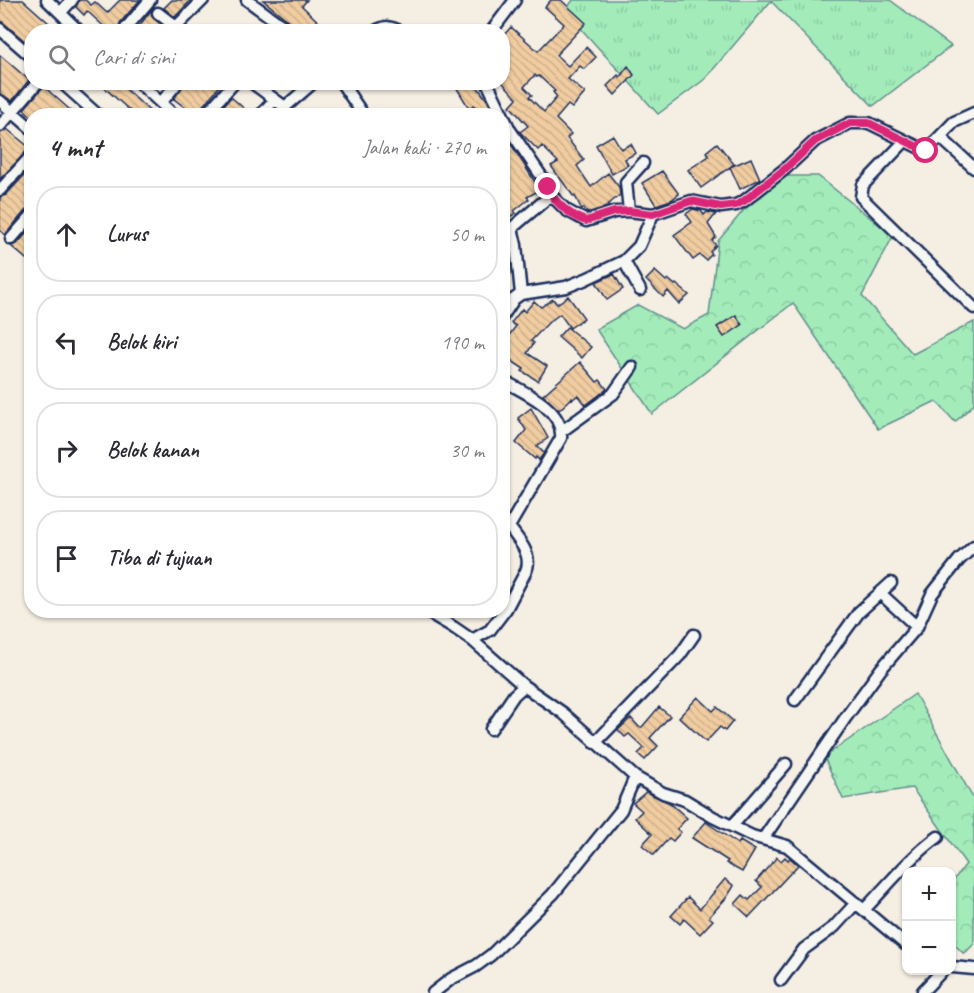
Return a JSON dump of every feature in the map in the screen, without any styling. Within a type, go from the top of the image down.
[{"type":"street","points":[[47,0],[72,24]]},
{"type":"street","points":[[61,12],[72,0]]},
{"type":"street","points":[[129,24],[150,0]]},
{"type":"street","points":[[180,24],[191,15],[203,0]]},
{"type":"street","points":[[247,0],[280,24]]},
{"type":"street","points":[[497,24],[515,0]]},
{"type":"street","points":[[158,13],[172,24]]},
{"type":"street","points":[[0,29],[24,50]]},
{"type":"street","points":[[0,126],[31,90]]},
{"type":"street","points":[[70,90],[90,108]]},
{"type":"street","points":[[147,90],[166,108]]},
{"type":"street","points":[[161,103],[172,90]]},
{"type":"street","points":[[211,108],[228,90]]},
{"type":"street","points":[[261,90],[287,107],[305,90]]},
{"type":"street","points":[[346,90],[359,108]]},
{"type":"street","points":[[491,90],[499,108]]},
{"type":"street","points":[[268,108],[274,100]]},
{"type":"street","points":[[0,102],[24,122]]},
{"type":"street","points":[[510,130],[544,180],[550,195],[566,210],[586,221],[614,212],[653,214],[691,201],[721,207],[736,205],[785,169],[815,141],[850,123],[869,123],[926,151],[958,119],[974,113]]},
{"type":"street","points":[[940,137],[974,168]]},
{"type":"street","points":[[905,141],[863,185],[861,197],[974,308]]},
{"type":"street","points":[[629,211],[626,182],[643,163]]},
{"type":"street","points":[[0,190],[24,164]]},
{"type":"street","points":[[510,228],[550,195]]},
{"type":"street","points":[[510,305],[521,294],[566,287],[624,261],[639,246],[653,214]]},
{"type":"street","points":[[11,239],[24,224]]},
{"type":"street","points":[[510,235],[516,245],[521,294]]},
{"type":"street","points":[[624,261],[640,290]]},
{"type":"street","points":[[562,431],[614,394],[632,367]]},
{"type":"street","points":[[510,384],[538,400],[560,424],[562,431],[559,443],[510,525]]},
{"type":"street","points":[[510,528],[526,552],[529,565],[510,601]]},
{"type":"street","points":[[763,839],[846,717],[881,669],[916,627],[932,594],[959,560],[974,546]]},
{"type":"street","points":[[795,700],[859,612],[891,583]]},
{"type":"street","points":[[880,593],[916,627]]},
{"type":"street","points":[[437,618],[472,640],[524,686],[563,713],[635,777],[663,793],[686,800],[698,809],[753,836],[787,846],[902,942]]},
{"type":"street","points":[[472,640],[490,630],[499,618]]},
{"type":"street","points":[[595,743],[680,655],[694,634]]},
{"type":"street","points":[[491,729],[514,695],[524,686]]},
{"type":"street","points":[[732,826],[786,764]]},
{"type":"street","points":[[433,993],[491,956],[553,894],[621,810],[635,777]]},
{"type":"street","points":[[781,980],[804,949],[860,907],[938,837]]},
{"type":"street","points":[[956,967],[974,969]]},
{"type":"street","points":[[923,992],[937,975]]},
{"type":"green space","points":[[573,0],[890,0],[951,46],[873,106],[771,1],[705,79],[658,114],[565,11]]},
{"type":"green space","points":[[772,176],[818,176],[893,236],[862,296],[913,354],[974,322],[974,404],[955,422],[936,401],[878,429],[793,303],[652,414],[596,329],[638,305],[683,329],[709,315],[718,241]]},
{"type":"green space","points":[[915,694],[974,800],[974,944],[964,954],[956,946],[956,877],[966,864],[912,788],[843,799],[824,757]]},
{"type":"building","points":[[0,0],[23,0],[50,24],[24,24],[24,40],[0,20]]},
{"type":"building","points":[[79,0],[85,0],[91,5],[95,2],[107,13],[120,0],[140,0],[120,24],[101,24],[87,11],[84,15],[76,7]]},
{"type":"building","points":[[172,0],[191,0],[175,17],[164,8]]},
{"type":"building","points":[[263,0],[307,0],[302,6],[321,24],[293,24]]},
{"type":"building","points":[[551,0],[561,0],[586,23],[556,55],[568,66],[586,47],[596,57],[584,69],[580,66],[568,79],[585,93],[572,108],[568,105],[556,119],[571,134],[567,138],[584,160],[577,166],[591,187],[608,173],[619,187],[620,195],[603,208],[587,213],[584,208],[582,210],[575,196],[551,166],[558,162],[542,146],[538,150],[520,132],[528,126],[510,106],[517,98],[510,90],[510,28],[538,51],[564,24],[545,7]],"holes":[[[535,75],[555,91],[553,92],[557,97],[544,112],[529,97],[532,95],[524,87]]]},
{"type":"building","points":[[151,10],[153,18],[161,24],[141,24]]},
{"type":"building","points":[[0,55],[24,76],[24,86],[12,101],[0,94]]},
{"type":"building","points":[[628,66],[634,75],[615,95],[607,86],[618,75],[620,77]]},
{"type":"building","points":[[41,90],[48,90],[68,108],[25,108]]},
{"type":"building","points":[[107,90],[127,90],[146,108],[127,108]]},
{"type":"building","points":[[180,90],[216,90],[201,108],[186,108],[174,99]]},
{"type":"building","points":[[458,90],[480,90],[491,108],[476,108],[474,105],[469,108]]},
{"type":"building","points":[[231,97],[243,108],[222,108]]},
{"type":"building","points":[[7,129],[24,143],[24,154],[0,179],[0,133]]},
{"type":"building","points":[[613,135],[621,149],[631,144],[636,153],[625,159],[628,165],[612,174],[596,145]]},
{"type":"building","points":[[717,143],[734,164],[701,188],[688,170],[709,156],[706,152]]},
{"type":"building","points":[[510,145],[540,190],[527,197],[529,199],[510,217]]},
{"type":"building","points":[[751,158],[760,179],[740,189],[730,167]]},
{"type":"building","points":[[662,171],[679,194],[671,200],[656,205],[642,183]]},
{"type":"building","points":[[24,176],[24,212],[5,235],[0,230],[0,197],[6,195]]},
{"type":"building","points":[[693,209],[701,211],[704,215],[707,212],[716,214],[708,224],[716,237],[712,241],[716,245],[706,260],[700,255],[693,260],[674,235],[692,222],[686,214]]},
{"type":"building","points":[[24,236],[24,257],[11,246],[17,244]]},
{"type":"building","points":[[655,271],[666,281],[668,279],[689,295],[679,304],[668,291],[663,297],[646,280]]},
{"type":"building","points":[[614,274],[623,289],[607,300],[596,282]]},
{"type":"building","points":[[568,296],[584,318],[570,328],[560,314],[531,341],[534,343],[527,353],[547,366],[538,381],[510,360],[510,334],[516,326],[511,323],[522,309],[525,312],[534,301],[541,307],[553,299],[557,304]]},
{"type":"building","points":[[736,315],[742,325],[724,337],[717,327]]},
{"type":"building","points":[[567,327],[591,347],[582,358],[558,337]]},
{"type":"building","points":[[580,362],[597,382],[600,380],[607,389],[586,405],[578,395],[559,410],[543,395]]},
{"type":"building","points":[[531,408],[548,438],[537,446],[544,453],[539,460],[516,443],[526,430],[518,418]]},
{"type":"building","points":[[698,697],[713,711],[717,707],[733,721],[725,731],[720,727],[706,742],[679,717]]},
{"type":"building","points":[[659,707],[670,716],[650,738],[658,746],[645,760],[638,754],[644,748],[629,734],[625,737],[618,730],[631,718],[639,727],[642,727]]},
{"type":"building","points":[[646,792],[670,803],[687,818],[677,829],[681,832],[673,841],[669,838],[654,855],[642,845],[652,834],[635,818],[642,811],[633,803]]},
{"type":"building","points":[[706,822],[738,844],[740,841],[755,850],[742,872],[692,838]]},
{"type":"building","points":[[777,857],[781,861],[785,857],[788,860],[790,858],[798,865],[749,917],[735,904],[743,895],[749,900],[762,887],[756,881]]},
{"type":"building","points":[[725,879],[734,886],[709,917],[713,920],[700,934],[684,919],[680,924],[671,916],[688,897],[700,909]]},
{"type":"route","points":[[548,187],[550,195],[566,210],[586,221],[614,212],[653,214],[691,201],[721,207],[736,205],[785,169],[815,141],[850,123],[869,123],[926,151]]}]
